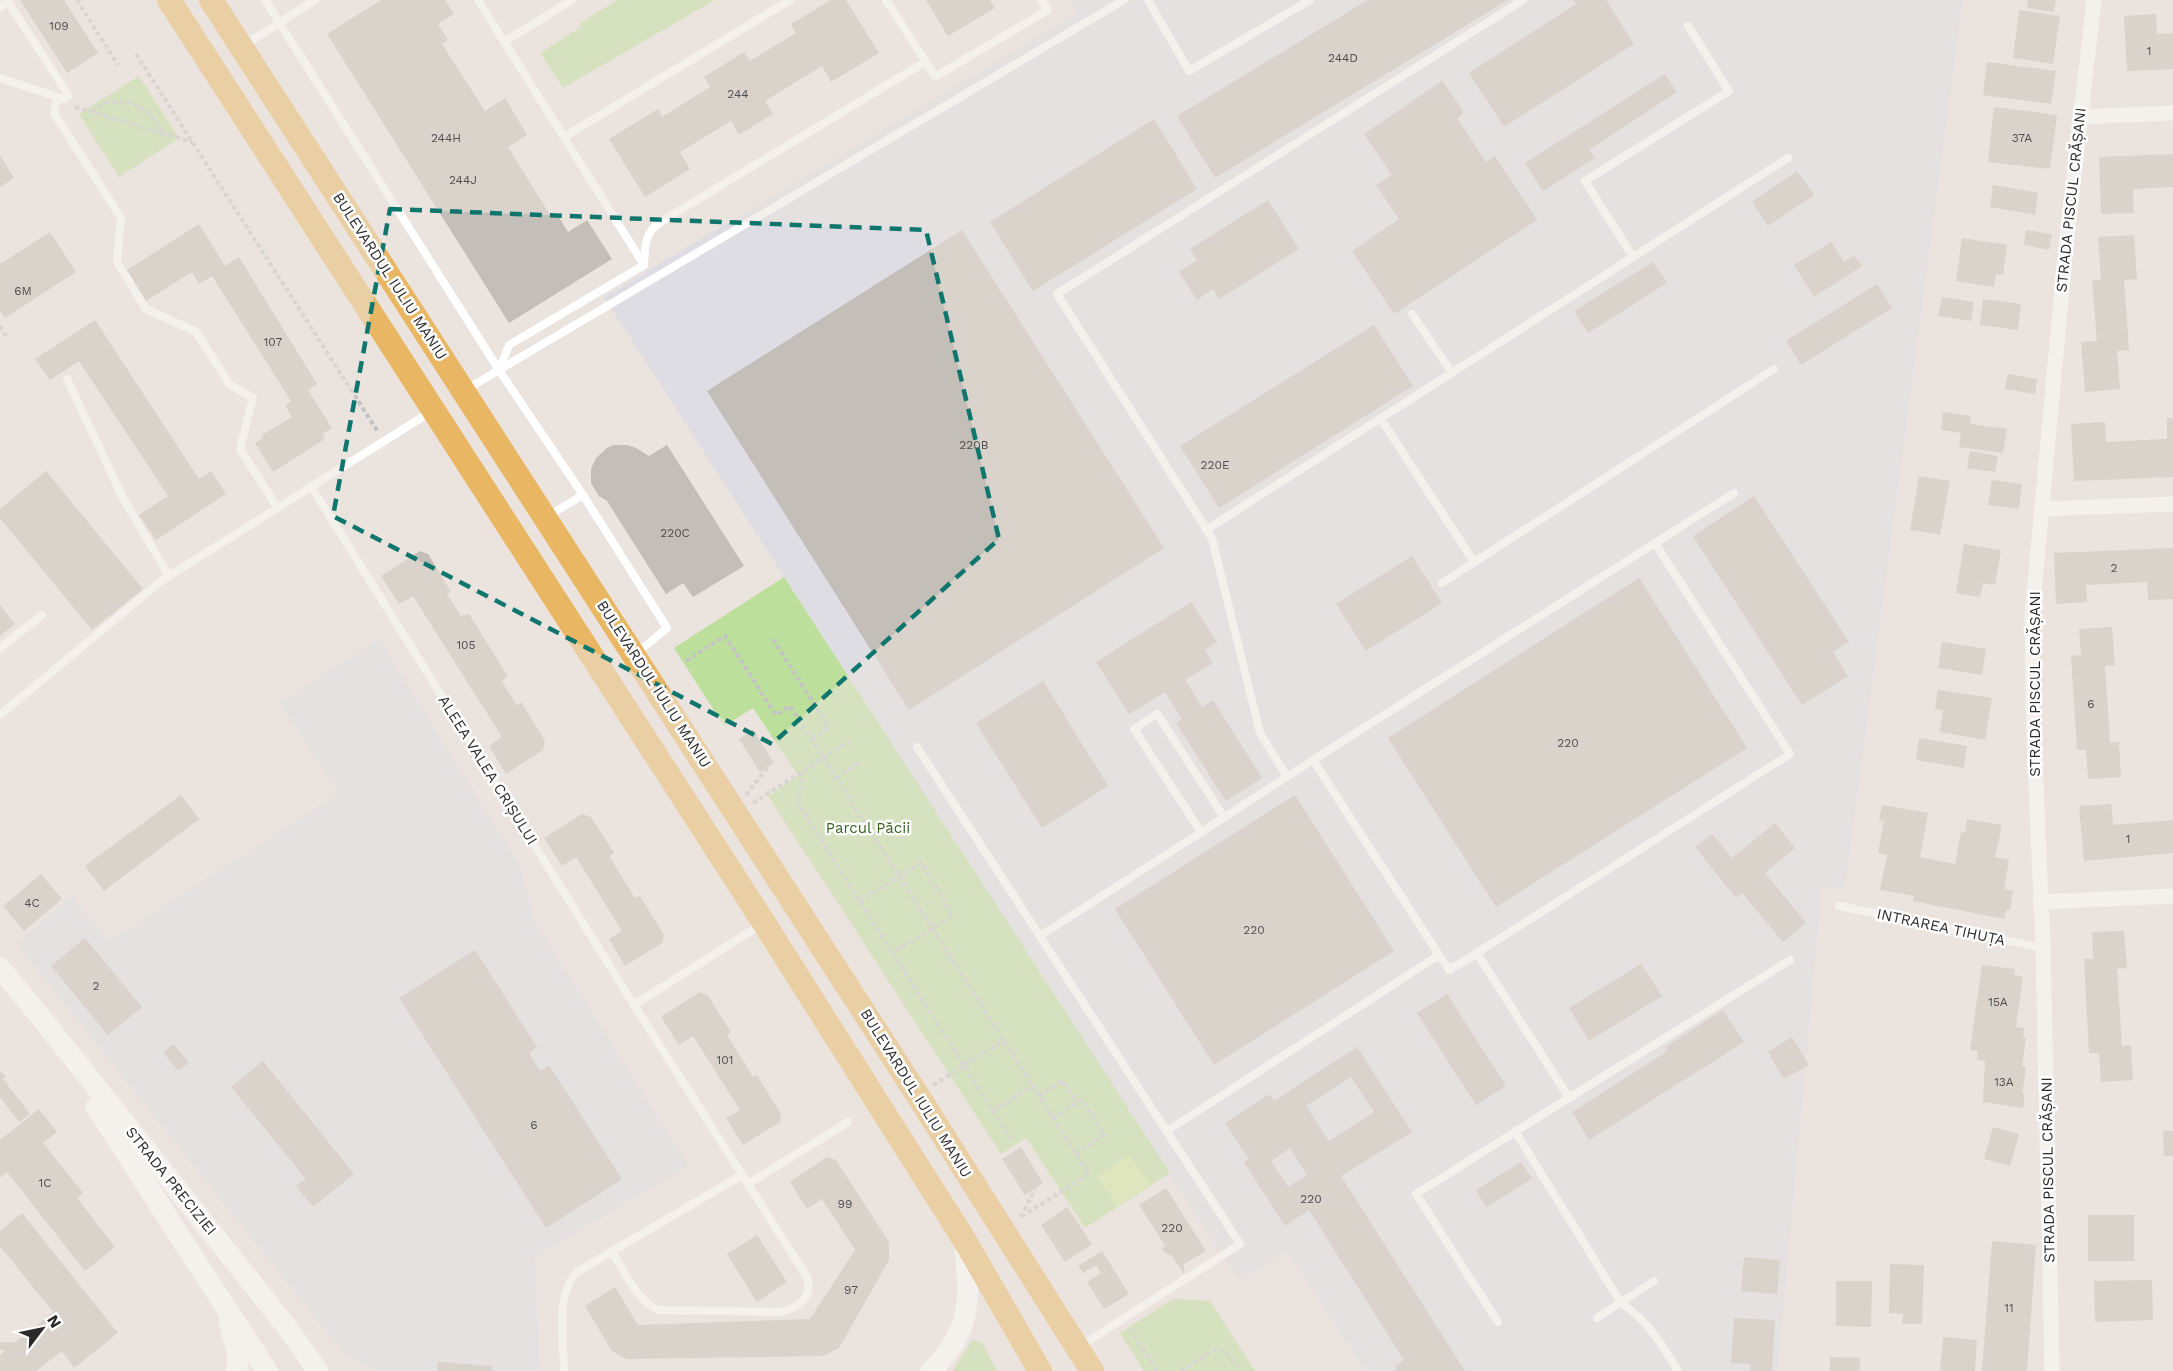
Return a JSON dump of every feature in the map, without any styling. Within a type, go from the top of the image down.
[{"type":"main road","points":[[169,0],[764,923],[965,1241],[1040,1371]]},
{"type":"main road","name":"BULEVARDUL IULIU MANIU","points":[[212,0],[635,654],[1092,1371]]},
{"type":"street","name":"STRADA PISCUL CRĂȘANI","points":[[2052,1371],[2043,948],[2033,713],[2032,616],[2080,117],[2094,0]]},
{"type":"street","points":[[2080,117],[2173,113]]},
{"type":"street","points":[[2041,509],[2173,504]]},
{"type":"street","points":[[2040,902],[2173,896]]},
{"type":"street","name":"STRADA PRECIZIEI","points":[[0,968],[21,994],[37,1023],[97,1099],[286,1326],[318,1371]]},
{"type":"street","name":"STRADA PRECIZIEI","points":[[97,1099],[267,1371]]},
{"type":"street","points":[[931,1371],[954,1344],[967,1311],[965,1241]]},
{"type":"street","points":[[224,1303],[238,1356],[237,1371]]},
{"type":"lane","points":[[265,0],[499,370],[583,495],[667,627],[635,654]]},
{"type":"lane","points":[[241,47],[315,0]]},
{"type":"lane","points":[[478,0],[644,265]]},
{"type":"lane","points":[[504,42],[572,0]]},
{"type":"lane","points":[[564,137],[790,0]]},
{"type":"lane","points":[[886,0],[932,73],[938,75],[1048,10],[1041,0]]},
{"type":"lane","points":[[464,391],[1124,0]]},
{"type":"lane","points":[[1148,0],[1190,71],[1310,0]]},
{"type":"lane","points":[[1287,777],[1260,733],[1212,538],[1057,294],[1523,0]]},
{"type":"lane","points":[[0,8],[8,2],[64,97]]},
{"type":"lane","points":[[1633,257],[1585,181],[1729,91],[1688,26]]},
{"type":"lane","points":[[644,265],[646,237],[659,223],[925,62]]},
{"type":"lane","points":[[0,78],[64,97]]},
{"type":"lane","points":[[64,97],[54,113],[121,218],[117,262],[146,309],[196,332],[230,385],[254,398],[240,449],[277,507]]},
{"type":"lane","points":[[1206,530],[1788,158]]},
{"type":"lane","points":[[499,370],[509,345],[644,265]]},
{"type":"lane","points":[[1412,314],[1452,373]]},
{"type":"lane","points":[[1442,583],[1774,369]]},
{"type":"lane","points":[[68,379],[124,500],[169,576]]},
{"type":"lane","points":[[0,715],[169,576],[433,410]]},
{"type":"lane","points":[[1381,419],[1474,562]]},
{"type":"lane","name":"ALEEA VALEA CRIȘULUI","points":[[311,486],[810,1285],[808,1294],[801,1303],[781,1312],[659,1310],[653,1308],[642,1298],[612,1252]]},
{"type":"lane","points":[[1040,936],[1734,493]]},
{"type":"lane","points":[[546,517],[583,495]]},
{"type":"lane","points":[[1313,760],[1449,970],[1480,951],[1790,754],[1655,543]]},
{"type":"lane","points":[[0,648],[42,615]]},
{"type":"lane","points":[[1201,832],[1134,729],[1157,714],[1224,817]]},
{"type":"lane","points":[[917,747],[1240,1244],[1077,1347]]},
{"type":"lane","name":"INTRAREA TIHUȚA","points":[[1839,906],[2043,948]]},
{"type":"lane","points":[[634,1005],[764,923]]},
{"type":"lane","points":[[1480,951],[1477,953],[1569,1098]]},
{"type":"lane","points":[[1167,1131],[1439,955]]},
{"type":"lane","points":[[1498,1322],[1416,1194],[1790,960]]},
{"type":"lane","points":[[748,1184],[848,1122]]},
{"type":"lane","points":[[1515,1131],[1621,1303],[1644,1321],[1678,1371]]},
{"type":"lane","points":[[564,1371],[563,1306],[567,1286],[577,1272],[742,1175]]},
{"type":"lane","points":[[1597,1318],[1654,1281]]},
{"type":"path","points":[[77,0],[118,65]]},
{"type":"path","points":[[136,54],[384,441]]},
{"type":"path","points":[[91,112],[106,102],[128,102],[147,111],[162,133]]},
{"type":"path","points":[[74,107],[193,142]]},
{"type":"path","points":[[0,327],[7,338]]},
{"type":"path","points":[[686,661],[725,636],[776,715],[789,706],[1089,1174],[1021,1217]]},
{"type":"path","points":[[773,639],[829,727],[811,739]]},
{"type":"path","points":[[747,806],[849,741]]},
{"type":"path","points":[[836,778],[861,762]]},
{"type":"path","points":[[802,771],[798,804],[1013,1142]]},
{"type":"path","points":[[860,901],[921,863],[953,915],[893,953]]},
{"type":"path","points":[[933,1085],[1004,1040]]},
{"type":"path","points":[[1040,1096],[1062,1081],[1077,1103]]},
{"type":"path","points":[[993,1111],[1033,1086]]},
{"type":"path","points":[[1053,1118],[1082,1100],[1104,1136],[1076,1154]]},
{"type":"path","points":[[1123,1319],[1157,1371]]},
{"type":"path","points":[[1181,1371],[1216,1349],[1227,1353],[1239,1371]]},
{"type":"highlighted area","points":[[390,209],[926,230],[999,539],[772,744],[333,516]]},
{"type":"shaded area","points":[[1070,0],[1963,0],[1845,890],[1822,888],[1778,1371],[1365,1371],[1287,1251],[1239,1282],[604,297],[1077,13]]},
{"type":"shaded area","points":[[379,639],[521,867],[535,921],[689,1166],[535,1257],[540,1371],[375,1371],[343,1352],[16,943],[72,896],[109,941],[338,794],[280,702]]},
{"type":"green space","points":[[617,0],[715,0],[563,88],[540,53],[581,27],[579,24]]},
{"type":"green space","points":[[139,76],[179,138],[119,177],[79,114]]},
{"type":"green space","name":"Parcul Păcii","points":[[784,577],[1170,1173],[1085,1228],[1026,1138],[1001,1154],[768,796],[798,776],[753,708],[724,726],[674,648]]},
{"type":"green space","points":[[1130,1155],[1150,1185],[1117,1207],[1097,1176]]},
{"type":"green space","points":[[1173,1299],[1210,1301],[1255,1371],[1144,1371],[1120,1333]]},
{"type":"green space","points":[[974,1340],[982,1343],[997,1371],[953,1371]]},
{"type":"building","points":[[20,0],[64,0],[98,53],[67,73]]},
{"type":"building","points":[[381,0],[445,0],[454,14],[438,24],[448,40],[442,44],[485,111],[505,98],[527,135],[508,147],[552,218],[557,214],[568,232],[587,220],[612,259],[509,323],[327,34]]},
{"type":"building","points":[[831,0],[846,0],[879,53],[831,82],[822,66],[765,101],[773,114],[739,135],[731,121],[680,152],[690,169],[645,197],[609,139],[658,109],[662,117],[710,87],[704,77],[744,52],[750,61],[796,33],[791,24]]},
{"type":"building","points":[[926,0],[990,0],[995,8],[948,36]]},
{"type":"building","points":[[1368,0],[1508,0],[1215,178],[1177,116]]},
{"type":"building","points":[[1574,0],[1606,0],[1634,44],[1504,127],[1469,73],[1576,4]]},
{"type":"building","points":[[2028,0],[2056,0],[2054,12],[2027,8]]},
{"type":"building","points":[[2019,10],[2060,16],[2053,64],[2013,58]]},
{"type":"building","points":[[2156,14],[2157,34],[2173,33],[2173,69],[2127,71],[2124,16]]},
{"type":"building","points":[[1987,62],[2056,71],[2051,104],[1983,95]]},
{"type":"building","points":[[1665,74],[1677,92],[1589,150],[1595,158],[1543,191],[1525,163]]},
{"type":"building","points":[[1442,81],[1464,112],[1457,118],[1486,162],[1495,156],[1537,220],[1394,314],[1352,251],[1399,219],[1376,185],[1392,175],[1364,134]]},
{"type":"building","points":[[1994,107],[2057,115],[2050,169],[1988,162]]},
{"type":"building","points":[[1154,119],[1197,189],[1033,291],[990,222]]},
{"type":"building","points":[[2173,154],[2173,187],[2133,189],[2134,213],[2101,214],[2099,157]]},
{"type":"building","points":[[0,155],[14,178],[0,187]]},
{"type":"building","points":[[1797,171],[1814,195],[1768,226],[1752,202]]},
{"type":"building","points":[[1993,185],[2038,193],[2035,215],[1990,207]]},
{"type":"building","points":[[1268,200],[1299,249],[1219,299],[1213,289],[1197,300],[1179,272],[1197,260],[1190,249]]},
{"type":"building","points":[[199,224],[225,266],[239,257],[317,384],[308,390],[332,428],[322,434],[325,439],[273,472],[255,443],[263,438],[262,435],[292,417],[285,405],[291,401],[212,276],[199,284],[192,272],[146,301],[127,270]]},
{"type":"building","points":[[962,230],[1164,548],[909,710],[707,391]]},
{"type":"building","points":[[2026,230],[2052,234],[2049,250],[2024,245]]},
{"type":"building","points":[[50,232],[76,272],[5,318],[0,310],[0,264]]},
{"type":"building","points":[[2134,235],[2137,279],[2124,280],[2129,350],[2117,351],[2120,389],[2085,392],[2081,342],[2097,341],[2092,280],[2101,280],[2098,237]]},
{"type":"building","points":[[1962,238],[2007,245],[2003,275],[1996,274],[1994,287],[1956,281]]},
{"type":"building","points":[[1831,242],[1844,262],[1854,255],[1862,266],[1814,297],[1794,265]]},
{"type":"building","points":[[1653,262],[1667,283],[1588,333],[1574,311]]},
{"type":"building","points":[[1877,284],[1892,308],[1801,365],[1786,341]]},
{"type":"building","points":[[1942,297],[1974,302],[1971,321],[1938,316]]},
{"type":"building","points":[[1983,299],[2021,304],[2018,330],[1980,325]]},
{"type":"building","points":[[95,320],[199,479],[211,471],[226,494],[156,540],[139,515],[168,496],[79,361],[50,380],[35,359]]},
{"type":"building","points":[[1374,325],[1413,386],[1219,508],[1180,446]]},
{"type":"building","points":[[2008,374],[2037,379],[2035,394],[2005,389]]},
{"type":"building","points":[[1943,412],[1971,416],[1970,424],[2007,429],[2003,453],[1959,447],[1961,433],[1941,430]]},
{"type":"building","points":[[2167,418],[2173,418],[2173,477],[2074,481],[2071,424],[2105,422],[2106,442],[2167,439]]},
{"type":"building","points":[[614,445],[627,445],[649,456],[667,445],[744,566],[693,597],[683,583],[666,594],[607,501],[599,496],[591,483],[591,469],[596,458]]},
{"type":"building","points":[[1970,451],[1998,456],[1995,472],[1967,468]]},
{"type":"building","points":[[46,471],[143,589],[92,630],[0,518],[0,509]]},
{"type":"building","points":[[1919,476],[1950,481],[1940,535],[1910,530]]},
{"type":"building","points":[[1992,480],[2022,484],[2019,509],[1988,505]]},
{"type":"building","points":[[1754,496],[1849,642],[1833,652],[1848,676],[1802,705],[1693,536]]},
{"type":"building","points":[[1964,544],[2001,550],[1995,585],[1983,583],[1980,597],[1956,593]]},
{"type":"building","points":[[2173,548],[2173,599],[2148,600],[2147,582],[2086,585],[2087,602],[2056,604],[2054,553]]},
{"type":"building","points":[[420,551],[428,554],[451,592],[447,594],[461,616],[469,614],[507,675],[502,682],[517,705],[521,702],[545,741],[543,750],[506,774],[489,746],[502,737],[413,596],[399,604],[381,576]]},
{"type":"building","points":[[1412,556],[1442,603],[1366,651],[1336,604]]},
{"type":"building","points":[[1639,578],[1747,748],[1496,907],[1388,738]]},
{"type":"building","points":[[1191,602],[1217,642],[1205,650],[1213,663],[1185,680],[1202,707],[1213,700],[1262,778],[1226,801],[1176,723],[1182,719],[1165,692],[1129,714],[1096,662]]},
{"type":"building","points":[[0,605],[15,624],[0,636]]},
{"type":"building","points":[[2112,627],[2115,665],[2105,666],[2110,742],[2119,742],[2121,777],[2088,779],[2086,750],[2077,750],[2071,656],[2081,655],[2079,629]]},
{"type":"building","points":[[1942,642],[1986,649],[1982,675],[1938,668]]},
{"type":"building","points":[[1043,681],[1108,786],[1042,828],[976,723]]},
{"type":"building","points":[[1938,690],[1992,698],[1985,740],[1940,732],[1943,710],[1935,709]]},
{"type":"building","points":[[753,730],[774,763],[760,772],[739,739]]},
{"type":"building","points":[[1919,738],[1967,746],[1964,768],[1916,760]]},
{"type":"building","points":[[181,795],[199,819],[104,891],[85,866]]},
{"type":"building","points":[[1295,795],[1394,951],[1214,1065],[1115,909]]},
{"type":"building","points":[[2111,804],[2113,825],[2173,820],[2173,853],[2084,861],[2079,806]]},
{"type":"building","points":[[1882,805],[1928,813],[1920,857],[1955,864],[1961,832],[1965,833],[1967,819],[2002,825],[1995,857],[2009,860],[2004,889],[2013,891],[2010,910],[2006,910],[2004,919],[1913,901],[1914,896],[1880,890],[1887,855],[1878,853],[1884,821],[1879,820]]},
{"type":"building","points":[[582,814],[591,817],[614,853],[609,856],[635,898],[640,896],[664,935],[662,943],[625,966],[609,939],[622,931],[576,857],[562,866],[544,838]]},
{"type":"building","points":[[1775,823],[1795,848],[1765,873],[1806,923],[1783,942],[1742,893],[1736,898],[1695,847],[1712,834],[1732,858]]},
{"type":"building","points":[[41,874],[62,899],[24,931],[3,906]]},
{"type":"building","points":[[2124,931],[2127,968],[2117,969],[2122,1046],[2131,1045],[2133,1080],[2101,1082],[2099,1053],[2089,1053],[2084,959],[2093,959],[2092,932]]},
{"type":"building","points":[[85,938],[142,1007],[108,1035],[51,966]]},
{"type":"building","points":[[475,950],[537,1047],[529,1053],[540,1071],[549,1065],[622,1179],[546,1228],[399,998]]},
{"type":"building","points":[[1641,964],[1662,996],[1589,1041],[1569,1008]]},
{"type":"building","points":[[1982,965],[2015,969],[2014,975],[2023,977],[2016,1027],[2024,1028],[2023,1038],[2026,1038],[2022,1066],[2026,1067],[2022,1094],[2025,1094],[2023,1108],[1983,1102],[1985,1061],[1977,1060],[1978,1051],[1970,1050]]},
{"type":"building","points":[[700,992],[708,996],[731,1032],[727,1035],[753,1077],[757,1075],[781,1114],[780,1122],[743,1145],[726,1118],[740,1110],[693,1036],[679,1045],[661,1017]]},
{"type":"building","points":[[1447,994],[1506,1086],[1476,1105],[1417,1013]]},
{"type":"building","points":[[1723,1010],[1744,1042],[1589,1140],[1572,1112],[1668,1051],[1665,1047]]},
{"type":"building","points":[[1792,1037],[1809,1065],[1784,1079],[1768,1052]]},
{"type":"building","points":[[173,1044],[189,1062],[179,1071],[163,1053]]},
{"type":"building","points":[[1357,1047],[1412,1132],[1341,1176],[1465,1371],[1397,1371],[1395,1367],[1404,1360],[1309,1210],[1285,1226],[1244,1162],[1249,1159],[1225,1123],[1270,1094],[1274,1101]],"holes":[[[1351,1077],[1374,1112],[1329,1141],[1306,1106]],[[1290,1148],[1307,1175],[1288,1187],[1271,1161]]]},
{"type":"building","points":[[263,1061],[354,1174],[313,1207],[296,1186],[306,1179],[231,1087]]},
{"type":"building","points":[[0,1070],[6,1077],[3,1079],[30,1114],[19,1122],[0,1097]]},
{"type":"building","points":[[39,1109],[57,1132],[43,1143],[83,1193],[77,1198],[115,1247],[85,1271],[7,1172],[0,1178],[0,1140]]},
{"type":"building","points":[[1993,1127],[2019,1134],[2010,1166],[1984,1159]]},
{"type":"building","points":[[2163,1131],[2173,1131],[2173,1156],[2164,1156]]},
{"type":"building","points":[[1021,1147],[1043,1183],[1025,1195],[1002,1159]]},
{"type":"building","points":[[827,1157],[836,1160],[889,1242],[889,1260],[839,1348],[824,1356],[626,1359],[612,1351],[585,1306],[615,1287],[638,1325],[810,1319],[855,1250],[822,1199],[807,1209],[790,1182]]},
{"type":"building","points":[[1521,1162],[1532,1179],[1486,1207],[1476,1190]]},
{"type":"building","points":[[1166,1188],[1206,1251],[1184,1264],[1184,1274],[1172,1256],[1163,1251],[1162,1247],[1166,1247],[1139,1205]]},
{"type":"building","points":[[1067,1207],[1092,1244],[1065,1262],[1041,1225]]},
{"type":"building","points":[[22,1213],[118,1333],[74,1368],[62,1351],[36,1371],[0,1371],[0,1355],[6,1350],[0,1350],[0,1342],[16,1342],[53,1312],[0,1246],[0,1231]]},
{"type":"building","points":[[2088,1215],[2134,1215],[2134,1261],[2088,1261]]},
{"type":"building","points":[[757,1235],[787,1282],[757,1302],[727,1254]]},
{"type":"building","points":[[1992,1241],[2036,1245],[2027,1371],[1982,1371]]},
{"type":"building","points":[[1102,1251],[1129,1294],[1104,1309],[1087,1282],[1101,1273],[1096,1265],[1083,1273],[1078,1266]]},
{"type":"building","points":[[1744,1257],[1780,1260],[1777,1294],[1741,1291]]},
{"type":"building","points":[[1890,1264],[1924,1265],[1922,1324],[1902,1324],[1903,1314],[1889,1313]]},
{"type":"building","points":[[2152,1280],[2153,1320],[2095,1322],[2094,1281]]},
{"type":"building","points":[[1836,1281],[1872,1281],[1871,1327],[1836,1326]]},
{"type":"building","points":[[1734,1318],[1775,1320],[1772,1371],[1750,1371],[1751,1364],[1731,1363]]},
{"type":"building","points":[[1943,1337],[1977,1340],[1975,1371],[1940,1371]]},
{"type":"building","points":[[1830,1357],[1860,1358],[1860,1371],[1830,1371]]},
{"type":"building","points":[[438,1362],[492,1366],[492,1371],[437,1371]]}]
